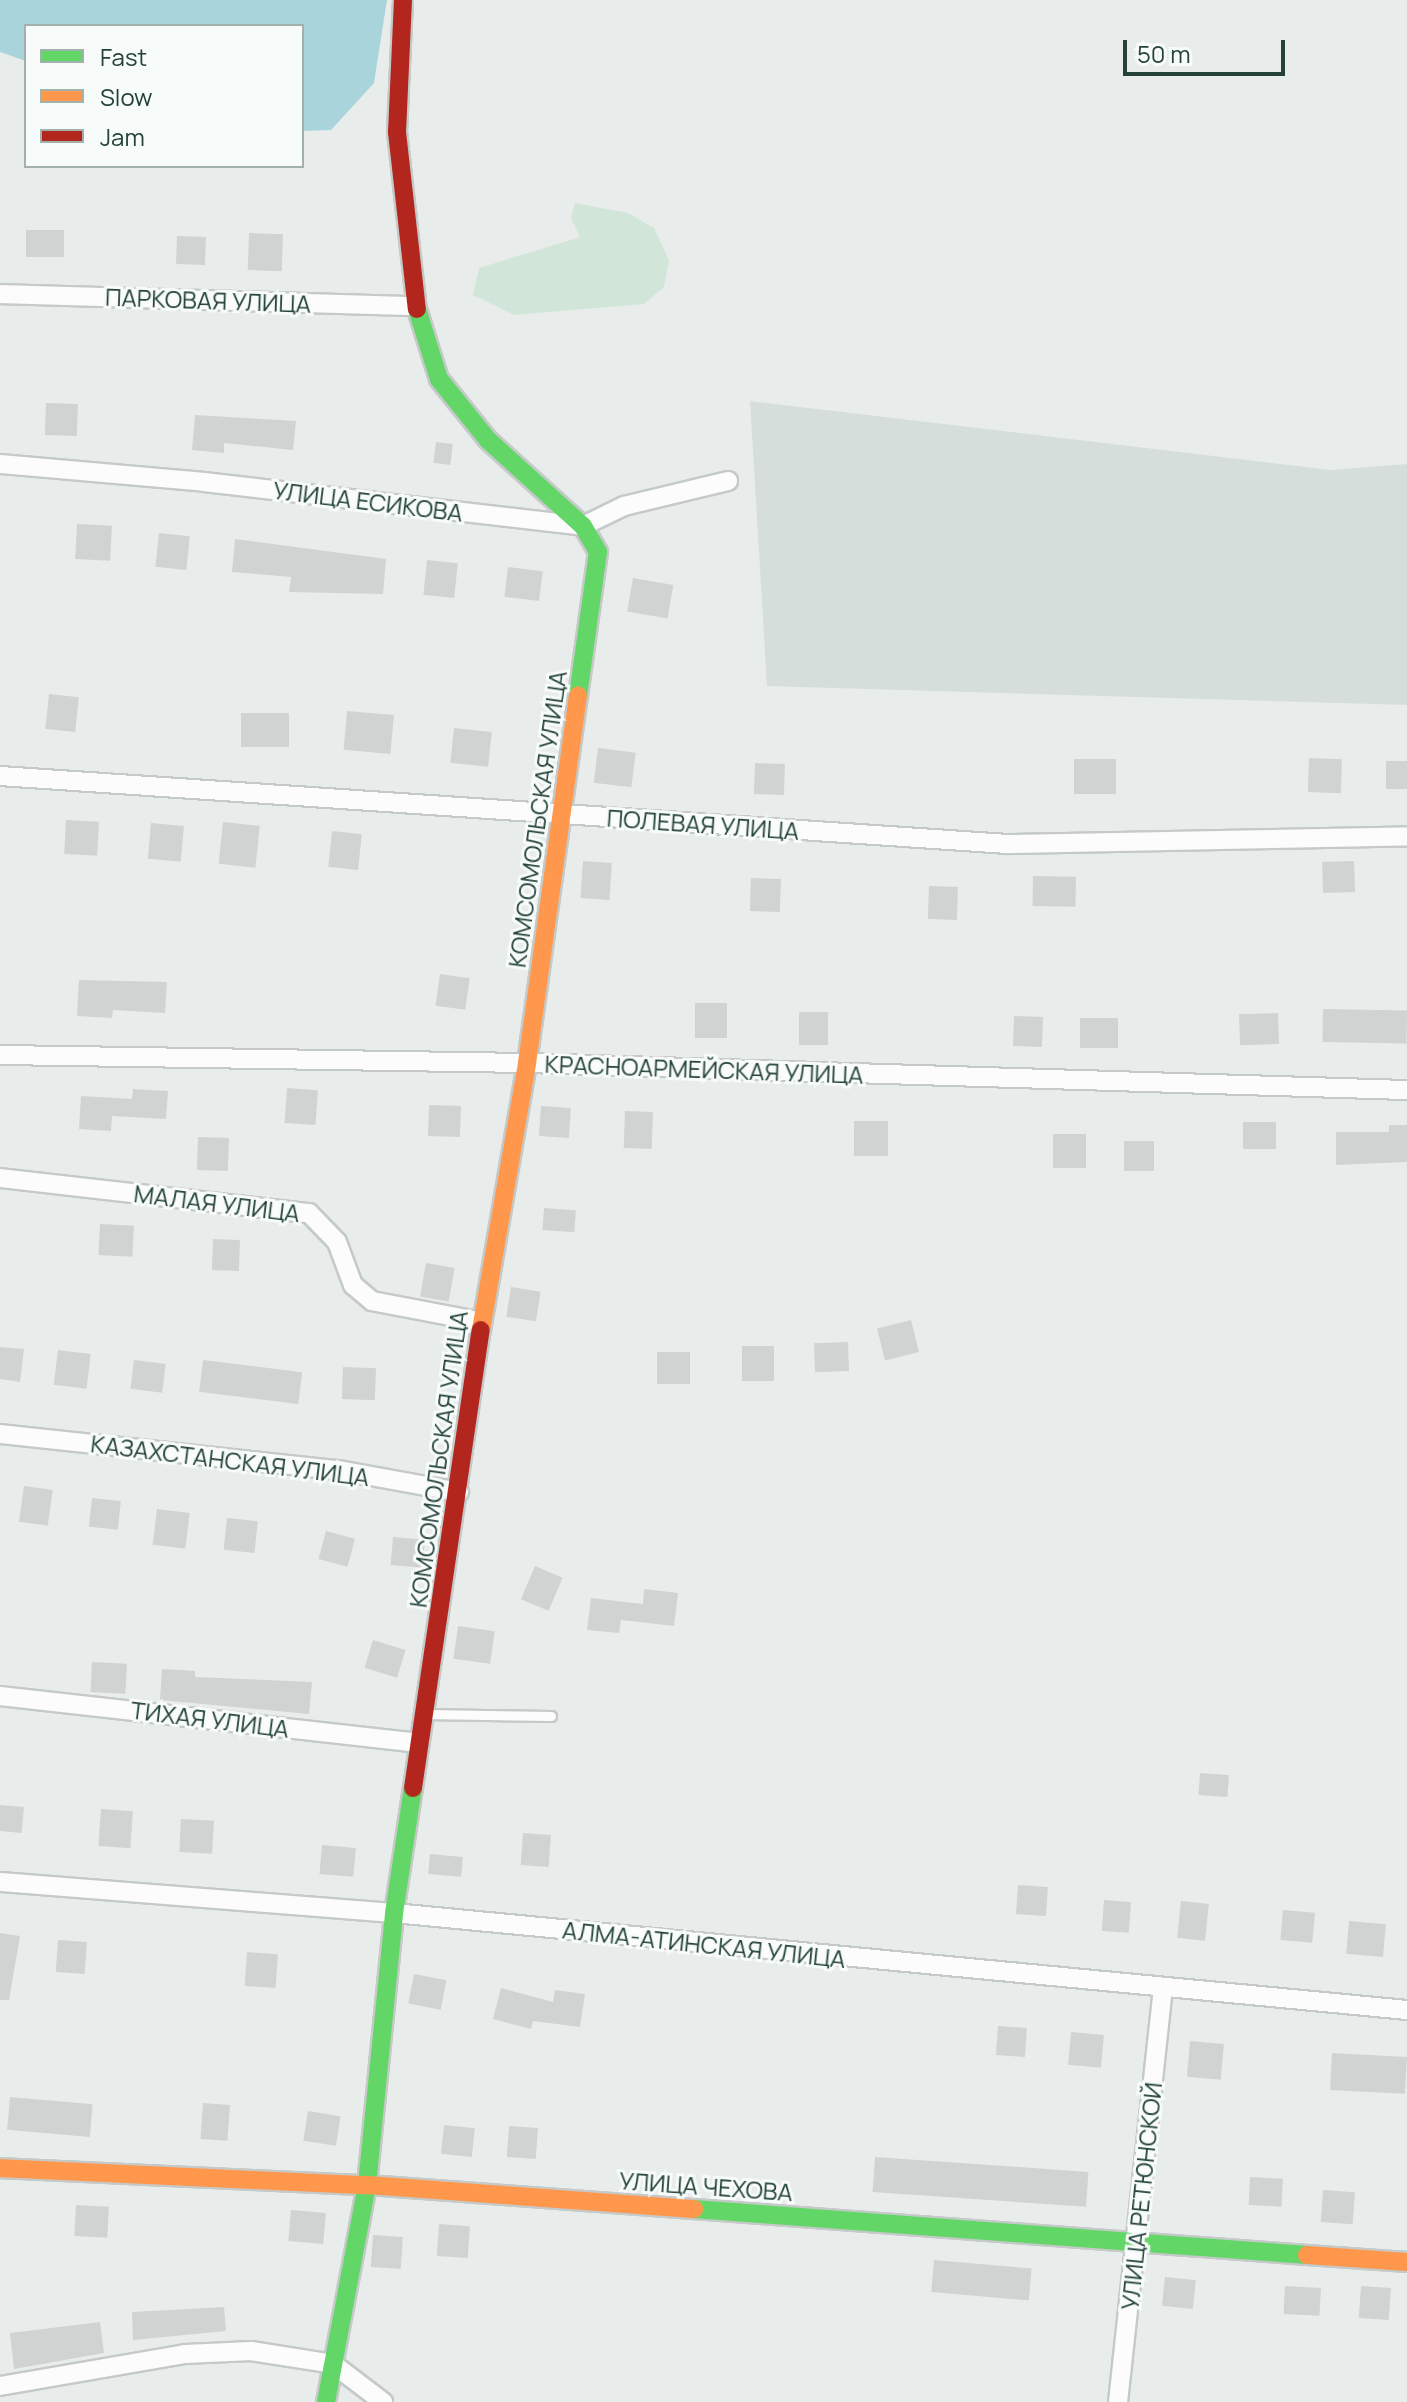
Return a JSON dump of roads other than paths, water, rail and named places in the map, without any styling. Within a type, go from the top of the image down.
[{"type":"street","points":[[403,0],[397,132],[416,306],[439,379],[488,440],[583,526],[624,506],[728,481]]},
{"type":"street","name":"ПАРКОВАЯ УЛИЦА","points":[[0,294],[416,306]]},
{"type":"street","name":"УЛИЦА ЕСИКОВА","points":[[0,464],[204,482],[583,526]]},
{"type":"street","name":"КОМСОМОЛЬСКАЯ УЛИЦА","points":[[326,2402],[367,2185],[394,1913],[482,1322],[527,1063],[598,552],[583,526]]},
{"type":"street","name":"ПОЛЕВАЯ УЛИЦА","points":[[0,776],[1008,844],[1407,836]]},
{"type":"street","name":"КРАСНОАРМЕЙСКАЯ УЛИЦА","points":[[0,1055],[527,1063],[1407,1090]]},
{"type":"street","name":"МАЛАЯ УЛИЦА","points":[[0,1178],[309,1213],[337,1242],[353,1285],[372,1301],[482,1322]]},
{"type":"street","name":"КАЗАХСТАНСКАЯ УЛИЦА","points":[[0,1434],[338,1470],[459,1492]]},
{"type":"street","name":"ТИХАЯ УЛИЦА","points":[[0,1696],[419,1743]]},
{"type":"street","name":"АЛМА-АТИНСКАЯ УЛИЦА","points":[[0,1882],[394,1913],[1163,1990],[1407,2010]]},
{"type":"street","name":"УЛИЦА РЕТЮНСКОЙ","points":[[1118,2402],[1163,1990]]},
{"type":"street","name":"УЛИЦА ЧЕХОВА","points":[[0,2168],[367,2185],[1407,2262]]},
{"type":"street","points":[[0,2386],[185,2354],[251,2351],[333,2364],[383,2402]]},
{"type":"lane","points":[[424,1714],[551,1716]]},
{"type":"water","points":[[0,0],[387,0],[374,83],[331,130],[304,131],[304,24],[24,24],[24,60],[0,52]]}]
